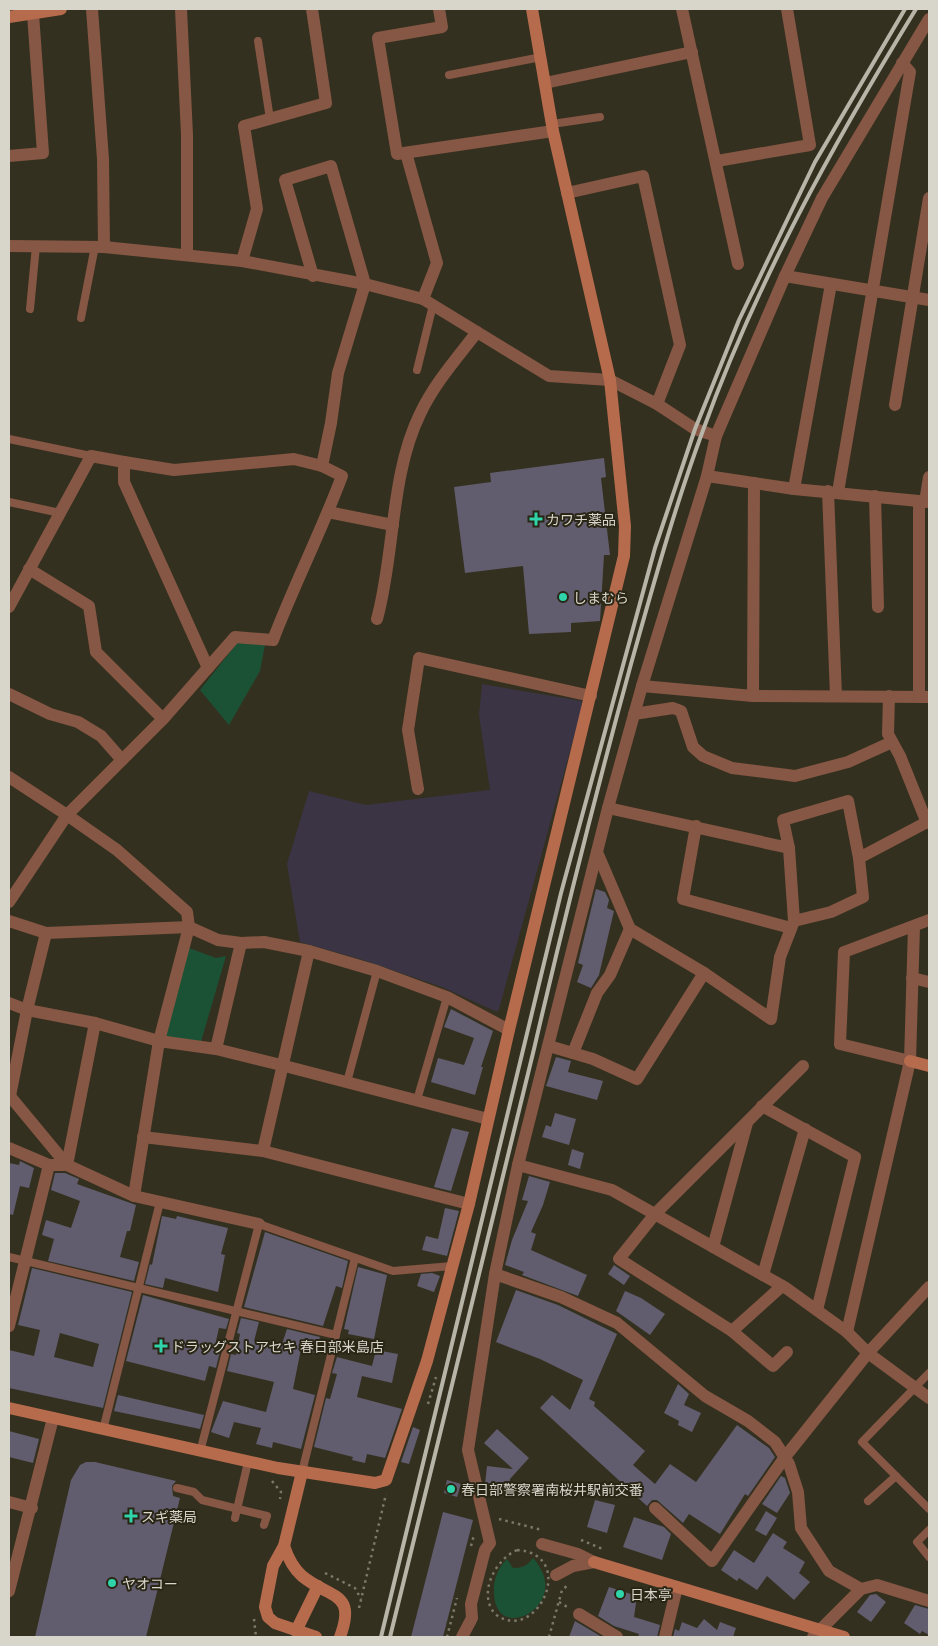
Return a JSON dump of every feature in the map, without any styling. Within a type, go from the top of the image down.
[{"type":"street","points":[[9,17],[56,9]]},
{"type":"street","points":[[92,9],[103,159],[100,246]]},
{"type":"street","points":[[181,9],[187,134],[187,255]]},
{"type":"street","points":[[242,261],[257,209],[244,126],[326,104],[312,9]]},
{"type":"street","points":[[440,9],[442,27],[378,38],[397,154],[553,128]]},
{"type":"street","points":[[9,1408],[248,1462],[375,1483],[386,1480],[427,1361],[469,1204],[508,1030],[592,696],[624,556],[625,526],[610,380],[553,128],[532,9]]},
{"type":"street","points":[[682,9],[717,161],[738,264]]},
{"type":"street","points":[[717,161],[810,146],[787,9]]},
{"type":"street","points":[[9,156],[43,153],[32,14]]},
{"type":"street","points":[[462,1637],[472,1618],[471,1604],[485,1550],[490,1543],[468,1450],[495,1274],[518,1165],[608,808],[642,686],[707,476],[716,436],[784,276],[822,198],[929,19]]},
{"type":"street","points":[[545,83],[692,52]]},
{"type":"street","points":[[836,696],[833,492],[872,290],[910,72],[902,63]]},
{"type":"street","points":[[406,153],[437,263],[428,302]]},
{"type":"street","points":[[313,276],[285,180],[331,166],[365,284],[338,373],[331,423],[322,466]]},
{"type":"street","points":[[567,193],[643,176],[680,345],[657,404]]},
{"type":"street","points":[[894,405],[929,198]]},
{"type":"street","points":[[9,246],[100,246],[187,255],[242,261],[313,276],[365,284],[428,302],[550,376],[610,380],[657,404],[695,429],[716,436]]},
{"type":"street","points":[[784,276],[929,300]]},
{"type":"street","points":[[794,489],[831,284]]},
{"type":"street","points":[[377,619],[386,587],[393,525],[407,450],[419,414],[431,394],[477,332]]},
{"type":"street","points":[[9,607],[91,456],[174,470],[294,459],[322,466],[342,476],[328,512],[294,584],[273,640],[236,637],[163,719],[67,815],[9,902]]},
{"type":"street","points":[[124,462],[124,482],[208,668]]},
{"type":"street","points":[[707,476],[794,489],[925,502]]},
{"type":"street","points":[[642,686],[753,696],[924,697],[925,502],[929,477]]},
{"type":"street","points":[[753,696],[754,483]]},
{"type":"street","points":[[874,496],[878,607]]},
{"type":"street","points":[[328,512],[393,525]]},
{"type":"street","points":[[29,570],[89,606],[96,652],[163,719]]},
{"type":"street","points":[[418,789],[408,730],[419,658],[592,696]]},
{"type":"street","points":[[9,694],[50,714],[78,722],[101,736],[122,760]]},
{"type":"street","points":[[859,858],[928,822],[888,734],[889,696]]},
{"type":"street","points":[[634,714],[672,708],[681,711],[693,747],[703,756],[732,768],[795,776],[848,762],[892,742]]},
{"type":"street","points":[[9,777],[117,850],[187,912],[189,927],[159,1040],[134,1196]]},
{"type":"street","points":[[597,852],[630,929],[704,974],[771,1019],[780,957],[792,924],[789,848],[782,820],[848,800],[859,858],[863,897],[831,912],[792,924],[683,900],[696,826]]},
{"type":"street","points":[[608,808],[789,848]]},
{"type":"street","points":[[929,920],[844,952],[840,1044],[929,1066]]},
{"type":"street","points":[[9,921],[46,933],[189,927],[218,940],[241,943],[264,942],[308,951],[377,971],[447,997],[508,1030]]},
{"type":"street","points":[[847,1332],[910,1061],[914,927]]},
{"type":"street","points":[[573,1053],[597,993],[610,975],[630,929]]},
{"type":"street","points":[[46,933],[9,1096],[67,1165]]},
{"type":"street","points":[[216,1049],[241,943]]},
{"type":"street","points":[[263,1150],[308,951]]},
{"type":"street","points":[[549,1046],[593,1059],[637,1079],[704,974]]},
{"type":"street","points":[[912,978],[929,982]]},
{"type":"street","points":[[9,1003],[27,1010],[95,1023],[159,1040],[216,1049],[488,1119]]},
{"type":"street","points":[[67,1165],[95,1023]]},
{"type":"street","points":[[787,1352],[773,1366],[732,1332],[619,1259],[655,1214],[803,1066]]},
{"type":"street","points":[[762,1106],[855,1157],[817,1310]]},
{"type":"street","points":[[713,1247],[748,1120]]},
{"type":"street","points":[[763,1275],[805,1129]]},
{"type":"street","points":[[143,1138],[263,1150],[469,1204]]},
{"type":"street","points":[[9,1148],[49,1165],[67,1165],[134,1196],[259,1224]]},
{"type":"street","points":[[9,1326],[49,1165]]},
{"type":"street","points":[[518,1165],[612,1190],[763,1275],[782,1286],[847,1332],[868,1353],[929,1398]]},
{"type":"street","points":[[495,1274],[561,1297],[617,1323],[706,1396],[748,1420],[775,1442],[789,1464],[798,1492],[801,1528],[829,1571],[861,1589]]},
{"type":"street","points":[[732,1332],[782,1286]]},
{"type":"street","points":[[655,1508],[712,1561],[785,1457],[868,1353],[929,1287]]},
{"type":"street","points":[[9,1591],[32,1508],[53,1418]]},
{"type":"street","points":[[302,1472],[284,1546],[274,1566],[265,1607],[268,1617],[275,1623],[316,1637]]},
{"type":"street","points":[[9,1502],[32,1508]]},
{"type":"street","points":[[542,1544],[578,1554],[594,1562],[677,1587],[816,1634],[844,1637]]},
{"type":"street","points":[[284,1546],[294,1568],[338,1598],[345,1606],[346,1614],[339,1637]]},
{"type":"street","points":[[556,1576],[573,1566],[594,1562]]},
{"type":"street","points":[[816,1634],[861,1589],[877,1585],[929,1600]]},
{"type":"street","points":[[296,1631],[318,1586]]},
{"type":"street","points":[[665,1637],[677,1587]]},
{"type":"street","points":[[579,1614],[617,1637]]},
{"type":"lane","points":[[258,41],[270,119]]},
{"type":"lane","points":[[449,75],[541,57]]},
{"type":"lane","points":[[553,128],[600,117]]},
{"type":"lane","points":[[30,309],[36,246]]},
{"type":"lane","points":[[81,318],[100,246]]},
{"type":"lane","points":[[418,370],[428,302]]},
{"type":"lane","points":[[9,439],[91,456]]},
{"type":"lane","points":[[9,502],[60,513]]},
{"type":"lane","points":[[347,1082],[377,971]]},
{"type":"lane","points":[[417,1100],[447,997]]},
{"type":"lane","points":[[103,1430],[140,1289],[160,1202]]},
{"type":"lane","points":[[200,1452],[259,1224],[393,1271],[452,1266]]},
{"type":"lane","points":[[9,1257],[236,1312],[336,1334]]},
{"type":"lane","points":[[302,1472],[355,1258]]},
{"type":"lane","points":[[929,1373],[862,1442],[929,1508]]},
{"type":"lane","points":[[235,1518],[248,1462]]},
{"type":"lane","points":[[868,1501],[896,1476]]},
{"type":"lane","points":[[177,1488],[194,1492],[202,1500],[267,1516],[264,1525]]},
{"type":"lane","points":[[200,1510],[202,1500]]},
{"type":"lane","points":[[929,1530],[917,1542],[929,1557]]},
{"type":"path","points":[[427,1406],[437,1378]]},
{"type":"path","points":[[357,1614],[386,1495],[386,1480]]},
{"type":"path","points":[[376,1494],[386,1495]]},
{"type":"path","points":[[471,1546],[476,1528]]},
{"type":"path","points":[[512,1625],[498,1617],[492,1610],[489,1596],[495,1567],[509,1554],[517,1550],[526,1551],[542,1561],[547,1577],[544,1607]]},
{"type":"path","points":[[322,1572],[355,1588],[361,1599]]},
{"type":"path","points":[[549,1637],[562,1590],[574,1580]]},
{"type":"path","points":[[447,1637],[458,1593]]},
{"type":"shaded area","points":[[482,684],[582,701],[581,711],[497,1012],[442,987],[363,960],[300,942],[287,864],[309,791],[366,805],[490,790],[479,715]]},
{"type":"green space","points":[[238,642],[265,645],[260,671],[229,725],[200,690]]},
{"type":"green space","points":[[189,948],[216,958],[226,956],[198,1052],[164,1044]]},
{"type":"green space","points":[[533,1558],[543,1575],[545,1590],[540,1603],[530,1613],[518,1618],[507,1617],[498,1609],[494,1594],[494,1584],[498,1571],[507,1559],[513,1568],[525,1566]]},
{"type":"building","points":[[604,458],[606,477],[601,478],[610,555],[604,555],[600,621],[571,623],[571,632],[529,634],[523,566],[465,573],[454,487],[491,482],[490,473]]},
{"type":"building","points":[[596,889],[605,892],[609,900],[607,908],[614,911],[599,975],[591,988],[577,982],[583,965],[578,963]]},
{"type":"building","points":[[451,1009],[493,1031],[481,1067],[483,1067],[475,1095],[431,1082],[438,1058],[464,1065],[474,1038],[444,1027]]},
{"type":"building","points":[[556,1057],[571,1061],[568,1072],[603,1081],[597,1100],[546,1086]]},
{"type":"building","points":[[555,1113],[576,1119],[569,1145],[542,1137],[546,1125],[551,1127]]},
{"type":"building","points":[[452,1128],[469,1132],[451,1191],[434,1187]]},
{"type":"building","points":[[572,1149],[584,1153],[580,1169],[568,1165]]},
{"type":"building","points":[[20,1161],[34,1168],[29,1188],[20,1186],[13,1215],[9,1214],[9,1163],[19,1165]]},
{"type":"building","points":[[55,1173],[65,1173],[79,1179],[77,1184],[136,1205],[130,1231],[127,1231],[120,1257],[139,1262],[134,1281],[48,1261],[54,1239],[42,1235],[46,1220],[71,1228],[80,1201],[51,1190]]},
{"type":"building","points":[[529,1176],[550,1182],[543,1205],[531,1232],[536,1234],[531,1250],[587,1275],[578,1296],[522,1275],[524,1272],[505,1265],[512,1240],[528,1201],[522,1200]]},
{"type":"building","points":[[445,1208],[459,1211],[447,1256],[422,1250],[426,1236],[438,1239]]},
{"type":"building","points":[[162,1216],[176,1219],[177,1216],[228,1228],[221,1254],[225,1255],[218,1292],[165,1278],[163,1288],[145,1284],[150,1264],[152,1265]]},
{"type":"building","points":[[265,1232],[348,1261],[342,1288],[336,1286],[323,1326],[244,1307]]},
{"type":"building","points":[[614,1265],[630,1276],[624,1285],[608,1274]]},
{"type":"building","points":[[358,1267],[387,1275],[374,1339],[348,1334],[349,1330],[344,1329]]},
{"type":"building","points":[[32,1268],[132,1292],[103,1408],[9,1388],[9,1350],[34,1356],[40,1330],[18,1325]],"holes":[[[60,1333],[99,1344],[93,1367],[54,1357]]]},
{"type":"building","points":[[432,1273],[440,1276],[434,1292],[417,1286],[421,1274]]},
{"type":"building","points":[[516,1290],[558,1305],[617,1334],[589,1399],[595,1402],[594,1406],[645,1451],[633,1465],[655,1484],[670,1464],[696,1482],[737,1425],[769,1448],[775,1457],[748,1496],[745,1494],[720,1534],[689,1514],[683,1523],[657,1500],[652,1500],[647,1506],[540,1408],[552,1395],[570,1410],[583,1380],[540,1359],[496,1342]]},
{"type":"building","points":[[625,1291],[641,1298],[665,1314],[650,1335],[616,1311]]},
{"type":"building","points":[[143,1295],[229,1319],[226,1329],[219,1328],[214,1350],[220,1351],[216,1368],[209,1366],[205,1381],[126,1361]]},
{"type":"building","points":[[241,1318],[259,1322],[254,1341],[281,1347],[287,1329],[320,1337],[315,1353],[301,1349],[293,1389],[315,1395],[301,1449],[273,1442],[272,1448],[256,1444],[261,1428],[234,1422],[229,1438],[211,1432],[223,1401],[266,1412],[274,1382],[227,1371],[231,1354],[236,1355],[240,1334],[237,1333]]},
{"type":"building","points":[[376,1350],[398,1354],[392,1383],[362,1376],[357,1397],[402,1409],[385,1458],[367,1454],[365,1463],[352,1460],[353,1457],[314,1447],[326,1398],[330,1399],[337,1374],[332,1373],[337,1357],[372,1366]]},
{"type":"building","points":[[678,1384],[689,1394],[684,1405],[701,1413],[692,1432],[678,1425],[679,1421],[664,1413]]},
{"type":"building","points":[[118,1395],[204,1415],[200,1429],[114,1411]]},
{"type":"building","points":[[413,1427],[420,1430],[409,1464],[401,1462]]},
{"type":"building","points":[[497,1429],[529,1458],[510,1479],[509,1487],[485,1484],[487,1466],[513,1469],[484,1443]]},
{"type":"building","points":[[9,1431],[39,1439],[33,1463],[9,1457]]},
{"type":"building","points":[[86,1462],[95,1462],[176,1481],[172,1486],[173,1496],[180,1498],[146,1637],[35,1637],[71,1480],[80,1465]]},
{"type":"building","points":[[781,1476],[785,1478],[790,1493],[777,1513],[762,1504]]},
{"type":"building","points":[[447,1480],[461,1484],[457,1497],[444,1493]]},
{"type":"building","points":[[595,1500],[615,1505],[607,1533],[587,1527]]},
{"type":"building","points":[[766,1511],[777,1518],[766,1536],[755,1530]]},
{"type":"building","points":[[443,1512],[473,1520],[443,1637],[411,1637]]},
{"type":"building","points":[[634,1517],[664,1527],[671,1534],[662,1560],[623,1547]]},
{"type":"building","points":[[773,1533],[787,1542],[783,1548],[805,1562],[799,1573],[810,1582],[794,1600],[767,1576],[757,1590],[739,1578],[737,1581],[721,1570],[734,1550],[754,1563]]},
{"type":"building","points":[[609,1587],[637,1596],[634,1617],[660,1625],[657,1637],[638,1637],[639,1634],[614,1626],[598,1616]]},
{"type":"building","points":[[876,1594],[886,1602],[871,1622],[857,1612],[870,1595]]},
{"type":"building","points":[[915,1605],[929,1609],[929,1635],[922,1631],[920,1634],[904,1623]]},
{"type":"building","points":[[704,1619],[717,1630],[720,1622],[736,1628],[733,1637],[673,1637],[675,1629],[679,1631],[682,1622],[697,1628]]},
{"type":"building","points":[[575,1621],[602,1637],[569,1637]]},
{"type":"railway","points":[[381,1637],[561,893],[655,548],[695,429],[739,320],[815,162],[905,9]]},
{"type":"railway","points":[[390,1637],[593,808],[631,664],[682,490],[723,377],[798,215],[855,111],[916,9]]},
{"type":"place","name":"カワチ薬品","points":[[536,519]]},
{"type":"place","name":"しまむら","points":[[563,597]]},
{"type":"place","name":"ドラッグストアセキ 春日部米島店","points":[[161,1346]]},
{"type":"place","name":"春日部警察署南桜井駅前交番","points":[[451,1489]]},
{"type":"place","name":"スギ薬局","points":[[131,1516]]},
{"type":"place","name":"ヤオコー","points":[[112,1583]]},
{"type":"place","name":"日本亭","points":[[620,1594]]}]
